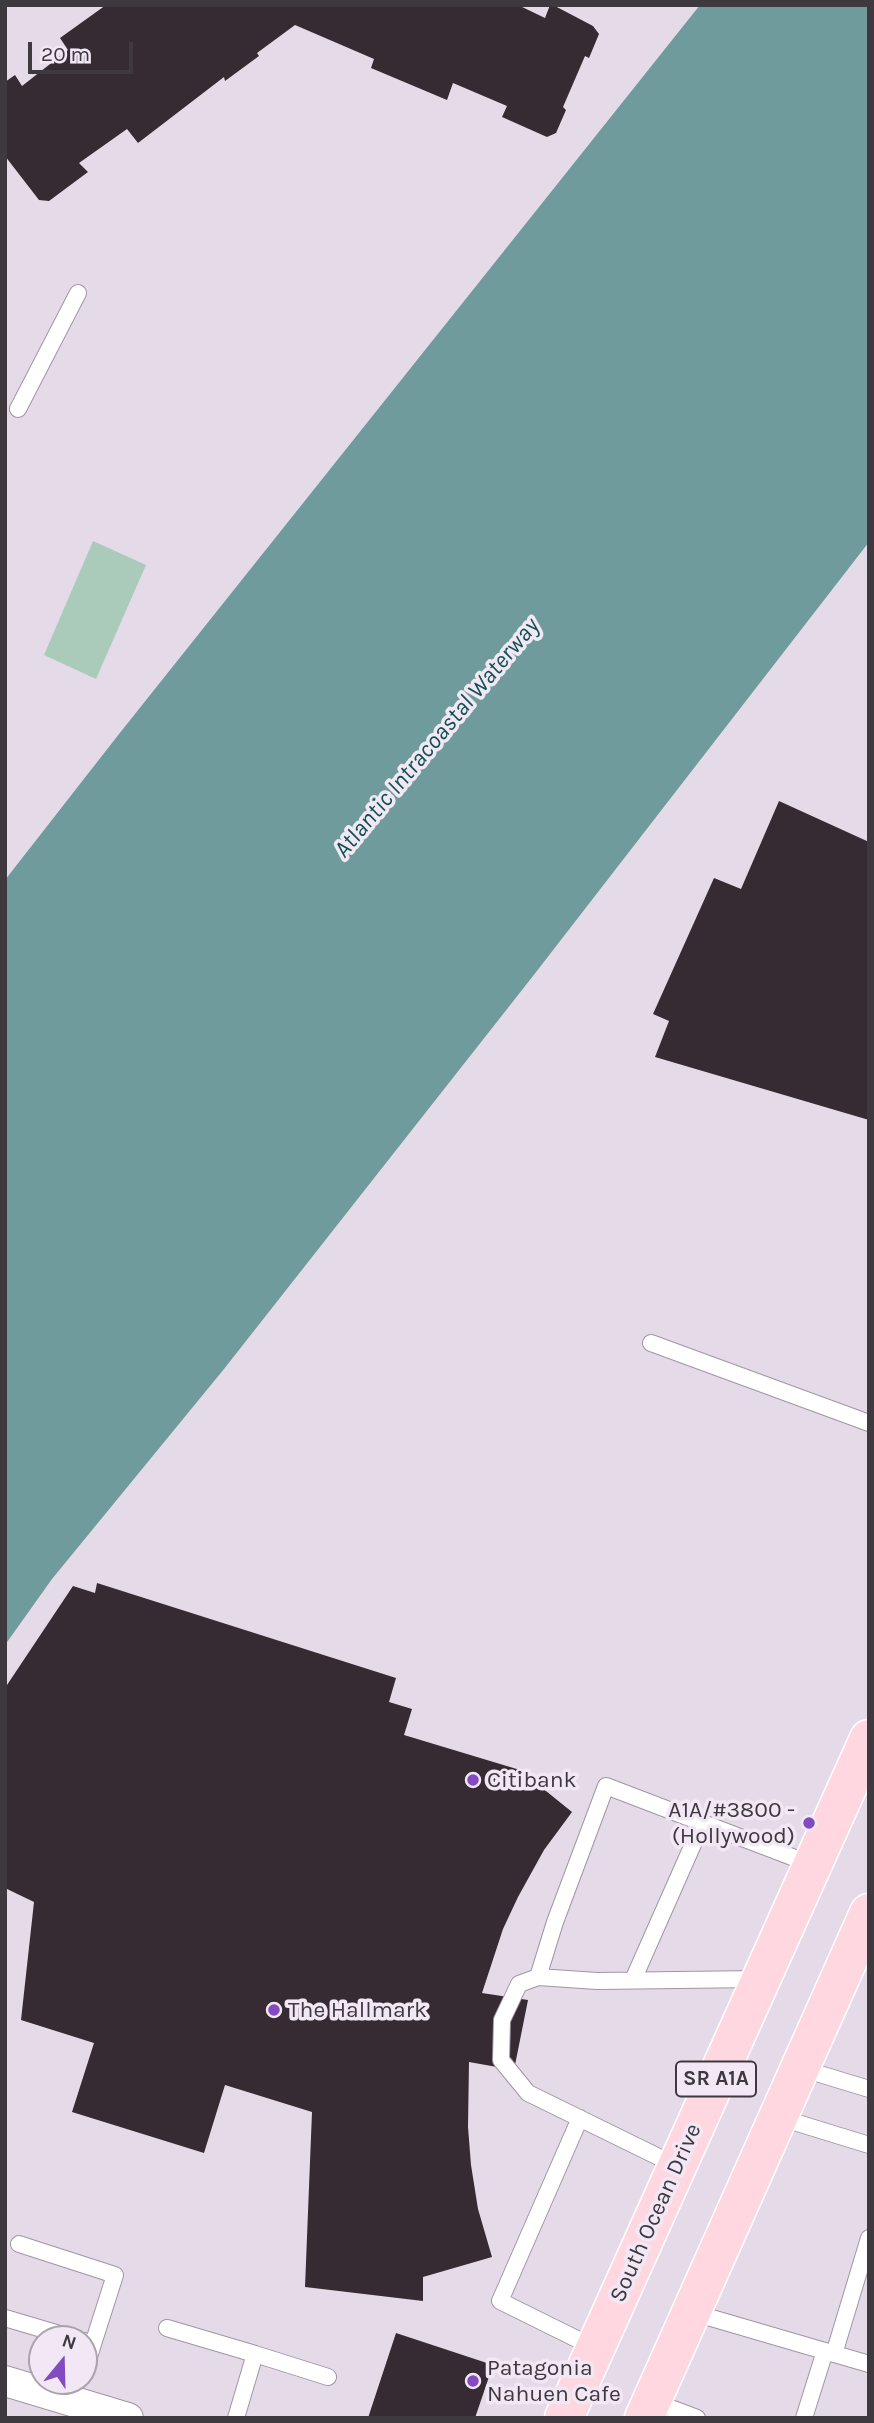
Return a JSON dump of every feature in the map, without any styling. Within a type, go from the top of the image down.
[{"type":"main road","name":"South Ocean Drive","points":[[564,2418],[813,1865],[865,1762]]},
{"type":"main road","name":"SR A1A","points":[[648,2410],[869,1913]]},
{"type":"street","points":[[5,2381],[28,2383]]},
{"type":"street","points":[[94,2395],[128,2418]]},
{"type":"lane","points":[[18,409],[78,293]]},
{"type":"lane","points":[[651,1343],[869,1423]]},
{"type":"lane","points":[[538,1977],[555,1922],[606,1786],[813,1865]]},
{"type":"lane","points":[[633,1980],[702,1824]]},
{"type":"lane","points":[[677,2166],[528,2093],[501,2060],[502,2020],[519,1984],[538,1977],[597,1981],[761,1979]]},
{"type":"lane","points":[[800,2068],[869,2089]]},
{"type":"lane","points":[[778,2117],[869,2145]]},
{"type":"lane","points":[[580,2118],[500,2301],[595,2347]]},
{"type":"lane","points":[[804,2418],[866,2256],[869,2238]]},
{"type":"lane","points":[[19,2244],[115,2275],[96,2325]]},
{"type":"lane","points":[[691,2312],[869,2364]]},
{"type":"lane","points":[[5,2318],[29,2325]]},
{"type":"lane","points":[[167,2328],[328,2377]]},
{"type":"lane","points":[[236,2418],[255,2354]]},
{"type":"lane","points":[[648,2410],[698,2418]]},
{"type":"shaded area","points":[[93,541],[146,565],[96,679],[44,655]]},
{"type":"water","name":"Atlantic Intracoastal Waterway","points":[[700,5],[869,5],[869,542],[224,1369],[52,1579],[5,1645],[5,880]]},
{"type":"building","points":[[106,5],[518,5],[545,18],[550,5],[553,5],[593,26],[599,34],[589,58],[585,56],[563,107],[566,110],[556,133],[547,137],[502,117],[507,106],[453,83],[447,100],[371,68],[374,59],[295,25],[257,53],[259,56],[225,81],[224,77],[138,143],[127,129],[79,163],[88,172],[49,201],[39,200],[5,156],[5,82],[15,75],[22,86],[68,50],[60,38]]},
{"type":"building","points":[[779,801],[869,842],[869,1120],[655,1057],[669,1021],[653,1014],[714,878],[741,889]]},
{"type":"building","points":[[97,1583],[396,1678],[389,1702],[412,1709],[404,1735],[520,1770],[572,1812],[544,1850],[518,1897],[503,1929],[482,1993],[528,2000],[514,2070],[469,2062],[468,2127],[471,2165],[478,2209],[492,2257],[423,2277],[423,2301],[305,2287],[312,2112],[225,2085],[204,2153],[72,2112],[94,2043],[21,2020],[34,1902],[5,1888],[5,1688],[73,1586],[95,1593]]},
{"type":"building","points":[[396,2333],[493,2365],[475,2418],[368,2418]]},
{"type":"place","name":"Citibank","points":[[473,1780]]},
{"type":"place","name":"A1A/#3800 - (Hollywood)","points":[[809,1823]]},
{"type":"place","name":"The Hallmark","points":[[274,2010]]},
{"type":"place","name":"Patagonia Nahuen Cafe","points":[[473,2381]]}]
